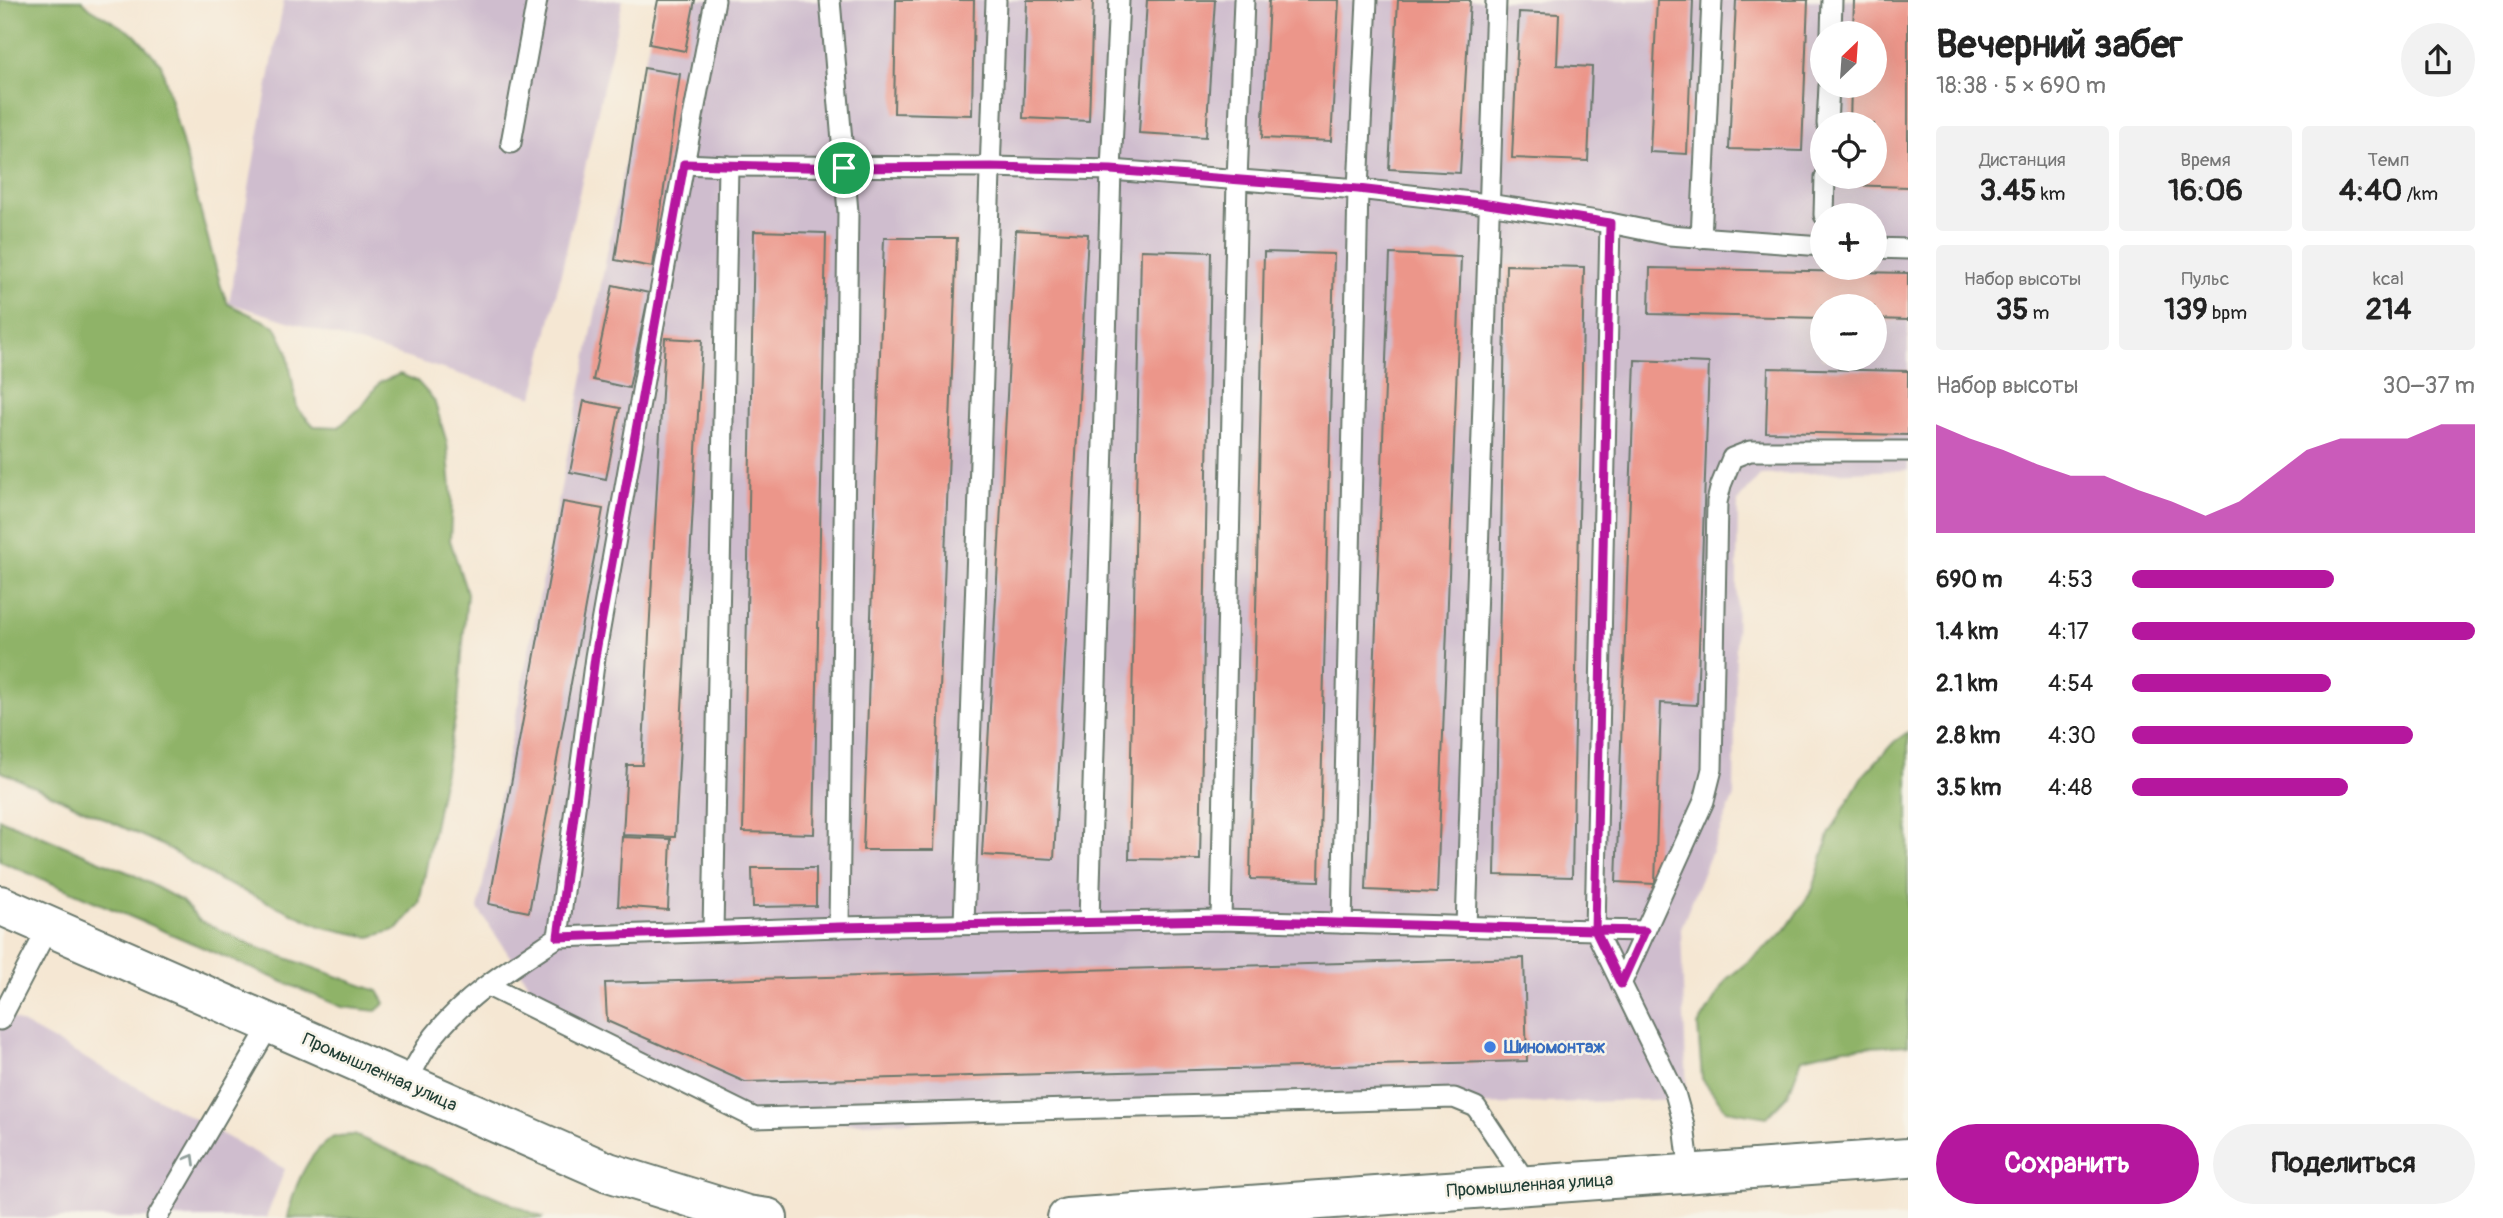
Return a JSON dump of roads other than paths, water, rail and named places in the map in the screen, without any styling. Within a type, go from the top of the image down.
[{"type":"street","name":"Промышленная улица","points":[[0,905],[608,1172],[747,1215],[768,1218]]},
{"type":"street","name":"Промышленная улица","points":[[1067,1218],[1351,1208],[1528,1185],[1908,1158]]},
{"type":"lane","points":[[511,143],[537,0]]},
{"type":"lane","points":[[558,937],[595,657],[715,0]]},
{"type":"lane","points":[[831,0],[848,212],[839,927]]},
{"type":"lane","points":[[964,924],[996,0]]},
{"type":"lane","points":[[1088,921],[1111,170],[1119,0]]},
{"type":"lane","points":[[1221,920],[1237,180],[1244,0]]},
{"type":"lane","points":[[1342,923],[1358,189],[1367,0]]},
{"type":"lane","points":[[1466,926],[1496,0]]},
{"type":"lane","points":[[1701,238],[1713,0]]},
{"type":"lane","points":[[1831,21],[1832,0]]},
{"type":"lane","points":[[684,164],[1111,170],[1358,189],[1488,204],[1669,235],[1810,245]]},
{"type":"lane","points":[[713,931],[728,166]]},
{"type":"lane","points":[[1610,223],[1595,930],[1675,1093],[1684,1125],[1690,1174]]},
{"type":"lane","points":[[1887,248],[1908,249]]},
{"type":"lane","points":[[1621,984],[1704,801],[1712,769],[1717,502],[1732,458],[1750,451],[1908,451]]},
{"type":"lane","points":[[406,1083],[432,1038],[457,1009],[558,937],[839,927],[1221,920],[1645,931]]},
{"type":"lane","points":[[0,1020],[48,926]]},
{"type":"lane","points":[[488,986],[755,1118],[1454,1098],[1476,1107],[1528,1185]]},
{"type":"lane","points":[[157,1218],[271,1023]]},
{"type":"place","name":"Шиномонтаж","points":[[1490,1047]]}]
